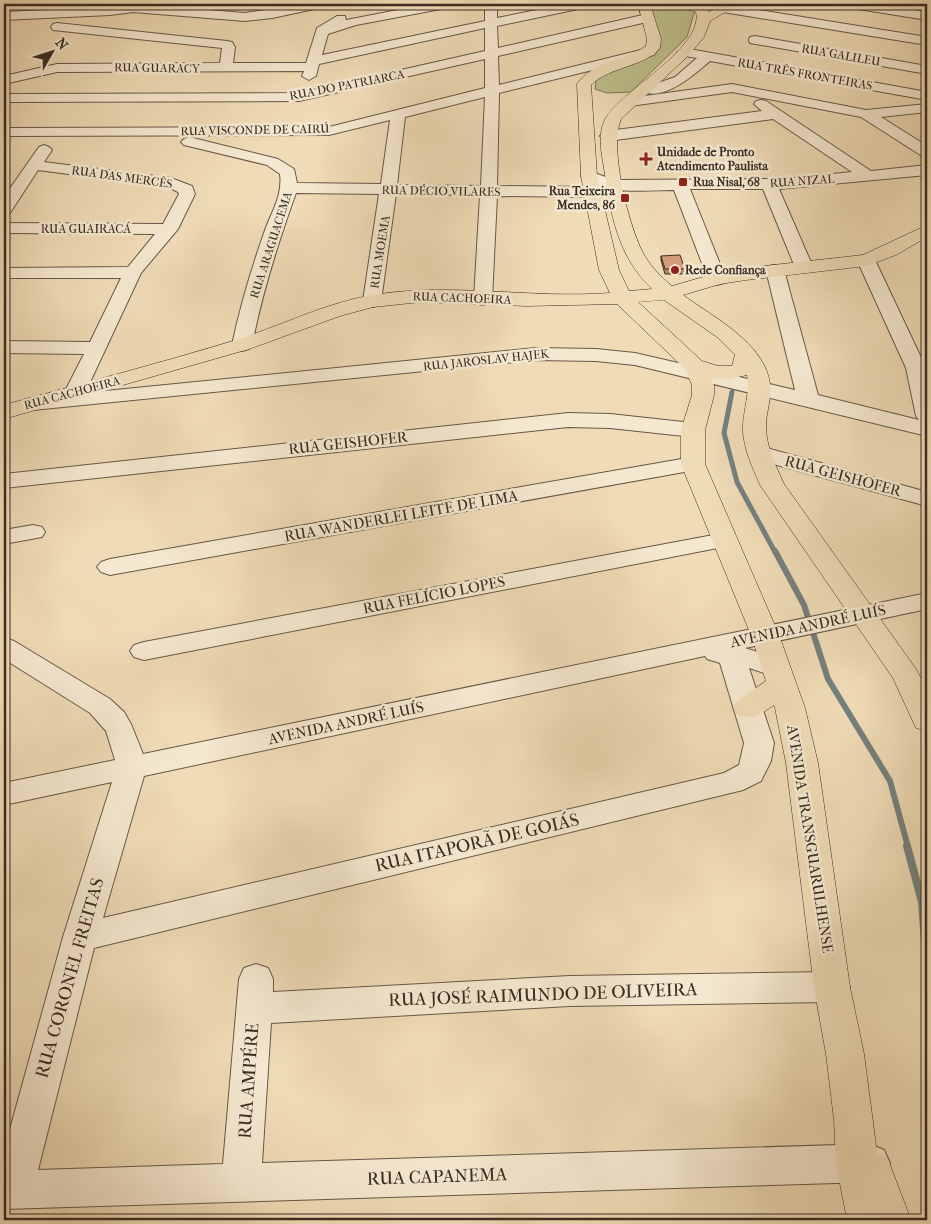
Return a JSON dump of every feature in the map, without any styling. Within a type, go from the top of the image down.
[{"type":"main road","points":[[684,4],[699,8],[702,12],[704,18],[697,37],[637,98],[614,117],[609,126],[608,136],[614,185],[628,244],[640,265],[667,294],[709,320],[720,364]]},
{"type":"main road","points":[[704,18],[730,6]]},
{"type":"main road","points":[[648,13],[655,44],[649,52],[594,73],[584,85],[591,184],[609,270],[623,298],[720,364],[756,371],[761,388],[754,433],[759,453],[772,485],[906,676],[927,720]]},
{"type":"main road","points":[[584,85],[606,96],[637,98]]},
{"type":"main road","name":"RUA CACHOEIRA","points":[[4,412],[242,345],[333,312],[372,301],[421,296],[483,299],[591,300],[667,294],[717,279],[775,270],[866,260],[889,251],[927,230]]},
{"type":"main road","points":[[591,300],[603,289],[609,270]]},
{"type":"main road","points":[[623,298],[648,300],[663,304],[720,364]]},
{"type":"main road","name":"AVENIDA TRANSGUARULHENSE","points":[[720,364],[702,385],[702,395],[693,430],[693,464],[724,540],[778,633],[779,676],[790,708],[802,763],[832,987],[863,1163],[868,1220]]},
{"type":"main road","points":[[748,708],[779,676]]},
{"type":"main road","points":[[863,1163],[890,1220]]},
{"type":"street","points":[[235,4],[260,16]]},
{"type":"street","points":[[293,132],[318,42],[323,32],[347,20],[446,4]]},
{"type":"street","points":[[483,299],[492,131],[491,4]]},
{"type":"street","name":"RUA GUARACY","points":[[4,80],[57,68],[226,68],[312,64],[583,4]]},
{"type":"street","points":[[852,4],[927,16]]},
{"type":"street","points":[[4,23],[110,11],[136,6],[230,17],[260,16],[315,5],[347,20]]},
{"type":"street","points":[[730,6],[784,18],[924,39]]},
{"type":"street","name":"RUA DO PATRIARCA","points":[[4,98],[75,98],[301,106],[492,54],[626,24],[648,13]]},
{"type":"street","points":[[4,16],[223,44],[229,47],[226,68]]},
{"type":"street","points":[[726,59],[784,18]]},
{"type":"street","name":"RUA GALILEU","points":[[748,45],[927,70]]},
{"type":"street","name":"RUA VISCONDE DE CAIRÚ","points":[[4,132],[329,131],[649,52]]},
{"type":"street","name":"RUA TRÊS FRONTEIRAS","points":[[684,52],[750,64],[927,107]]},
{"type":"street","points":[[637,98],[680,80],[707,56]]},
{"type":"street","points":[[750,64],[727,82],[868,176]]},
{"type":"street","points":[[560,73],[574,76],[584,85]]},
{"type":"street","points":[[637,98],[737,90],[872,118],[927,153]]},
{"type":"street","points":[[6,202],[34,165],[75,98]]},
{"type":"street","points":[[849,125],[872,118],[927,107]]},
{"type":"street","points":[[608,136],[776,114]]},
{"type":"street","name":"RUA MOEMA","points":[[372,301],[389,191],[398,115]]},
{"type":"street","points":[[614,117],[622,128],[636,131]]},
{"type":"street","points":[[801,131],[820,129]]},
{"type":"street","name":"RUA ARAGUACEMA","points":[[147,132],[272,162],[288,172],[290,188],[273,232],[249,309],[242,345]]},
{"type":"street","name":"RUA DAS MERCÊS","points":[[34,165],[181,185],[186,189],[187,194],[169,229],[133,272],[76,391]]},
{"type":"street","name":"RUA NIZAL","points":[[591,184],[599,181],[614,185],[769,184],[927,170]]},
{"type":"street","name":"RUA DÉCIO VILARES","points":[[290,188],[489,192],[591,184]]},
{"type":"street","points":[[769,184],[804,267]]},
{"type":"street","points":[[680,185],[717,279]]},
{"type":"street","name":"RUA GUAIRACÁ","points":[[4,228],[169,229]]},
{"type":"street","points":[[866,260],[922,368],[927,416]]},
{"type":"street","points":[[775,270],[808,399]]},
{"type":"street","points":[[4,273],[133,272]]},
{"type":"street","points":[[4,347],[97,348]]},
{"type":"street","name":"RUA JAROSLAV HAJEK","points":[[25,405],[536,354],[596,355],[720,364],[761,388],[927,429]]},
{"type":"street","points":[[153,371],[146,386],[157,392]]},
{"type":"street","name":"RUA GEISHOFER","points":[[4,482],[568,420],[610,421],[693,430]]},
{"type":"street","name":"RUA GEISHOFER","points":[[759,453],[927,499]]},
{"type":"street","name":"RUA WANDERLEI LEITE DE LIMA","points":[[110,566],[693,464]]},
{"type":"street","points":[[4,537],[33,532]]},
{"type":"street","name":"RUA FELÍCIO LOPES","points":[[144,651],[724,540]]},
{"type":"street","name":"AVENIDA ANDRÉ LUÍS","points":[[4,794],[927,601]]},
{"type":"street","points":[[4,647],[100,706],[114,719],[121,730],[132,767]]},
{"type":"street","name":"AVENIDA ANDRÉ LUÍS","points":[[688,650],[731,654],[750,658],[779,676]]},
{"type":"street","name":"RUA ITAPORÃ DE GOIÁS","points":[[80,937],[732,782],[750,773],[756,761],[759,743],[731,654]]},
{"type":"street","name":"RUA CORONEL FREITAS","points":[[8,1190],[80,937],[132,767]]},
{"type":"street","name":"RUA JOSÉ RAIMUNDO DE OLIVEIRA","points":[[255,994],[832,987]]},
{"type":"street","name":"RUA AMPÉRE","points":[[241,1183],[255,994]]},
{"type":"street","name":"RUA CAPANEMA","points":[[8,1190],[863,1163]]},
{"type":"green space","points":[[676,4],[689,6],[695,10],[687,37],[631,92],[607,93],[595,89],[596,81],[603,74],[644,59],[659,50],[658,33],[651,10],[657,7]]},
{"type":"building","points":[[680,255],[685,269],[665,269],[661,256]]},
{"type":"waterway","points":[[732,392],[724,433],[737,482],[775,552]]},
{"type":"waterway","points":[[775,551],[804,605],[828,679],[890,781],[908,847]]},
{"type":"waterway","points":[[907,846],[922,902],[927,969]]},
{"type":"place","name":"Unidade de Pronto Atendimento Paulista","points":[[646,159]]},
{"type":"place","name":"Rua Nisal, 68","points":[[683,182]]},
{"type":"place","name":"Rua Teixeira Mendes, 86","points":[[625,198]]},
{"type":"place","name":"Rede Confiança","points":[[675,270]]}]
